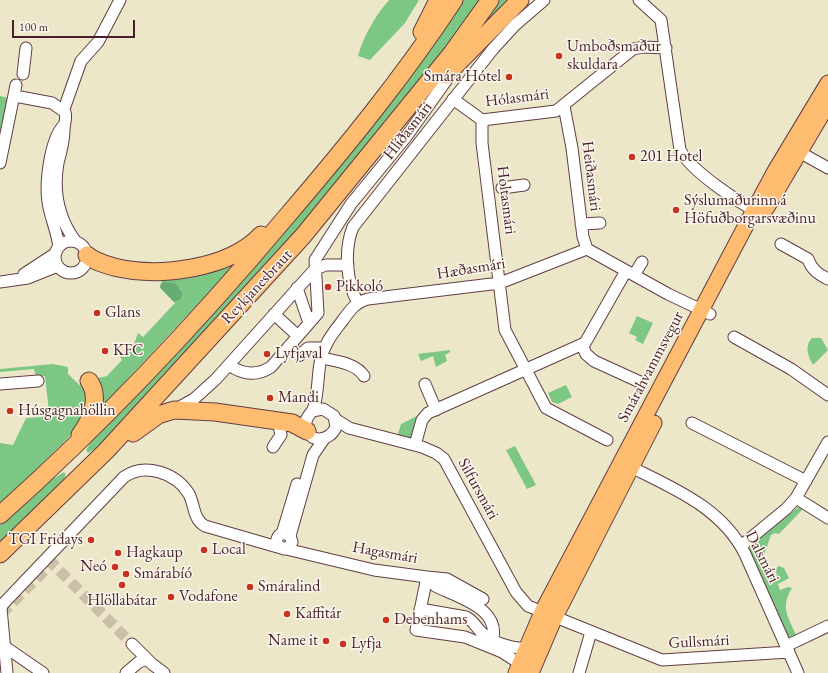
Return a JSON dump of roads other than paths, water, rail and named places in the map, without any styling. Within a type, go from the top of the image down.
[{"type":"highway","points":[[384,98],[438,0]]},
{"type":"highway","name":"Reykjanesbraut","points":[[0,515],[65,456],[111,410],[216,299],[309,192],[384,98],[419,53],[454,0]]},
{"type":"highway","name":"Reykjanesbraut","points":[[0,554],[106,452],[304,236],[452,52],[490,0]]},
{"type":"highway","points":[[391,129],[520,0]]},
{"type":"highway","points":[[87,255],[93,261],[127,270],[142,272],[173,270],[217,261],[246,248],[260,236],[280,214],[309,192]]},
{"type":"highway","points":[[65,456],[89,420],[94,399],[93,387],[89,381]]},
{"type":"highway","points":[[106,452],[158,415],[174,410],[214,412],[292,423],[308,433]]},
{"type":"main road","name":"Smárahvammsvegur","points":[[518,668],[526,648],[548,614],[758,212],[794,149],[828,83]]},
{"type":"main road","name":"Smárahvammsvegur","points":[[794,149],[828,104]]},
{"type":"main road","name":"Smárahvammsvegur","points":[[531,673],[548,614]]},
{"type":"street","points":[[58,266],[68,273],[77,272],[86,264],[87,255],[82,245],[76,242],[68,232],[57,204],[56,181],[66,115],[64,109],[81,61],[98,42],[120,0]]},
{"type":"street","name":"Hlíðasmári","points":[[358,303],[353,292],[348,265],[347,247],[353,227],[493,49],[516,25],[544,0]]},
{"type":"street","points":[[639,0],[661,20],[680,150],[684,157],[698,170],[758,212]]},
{"type":"street","name":"Hólasmári","points":[[453,100],[482,120],[556,111],[564,106],[588,84],[633,50],[643,47],[666,48]]},
{"type":"street","points":[[22,69],[26,48]]},
{"type":"street","points":[[229,365],[245,373],[262,372],[272,367],[318,313],[314,269],[315,260],[351,204],[406,137],[460,61]]},
{"type":"street","points":[[0,163],[17,89],[52,102],[64,109]]},
{"type":"street","name":"Heiðasmári","points":[[564,106],[568,122],[581,224],[586,249]]},
{"type":"street","name":"Holtasmári","points":[[482,120],[482,143],[505,330],[546,408],[576,422],[607,440]]},
{"type":"street","points":[[58,266],[56,230],[48,202],[47,182],[54,143],[58,131],[64,125]]},
{"type":"street","points":[[794,149],[828,168]]},
{"type":"street","points":[[502,188],[524,185]]},
{"type":"street","points":[[581,224],[600,223]]},
{"type":"street","points":[[19,280],[22,275],[67,242],[76,242]]},
{"type":"street","points":[[781,244],[808,259],[811,267],[817,273],[828,279]]},
{"type":"street","points":[[586,249],[668,294],[686,309],[705,315]]},
{"type":"street","name":"Hæðasmári","points":[[358,303],[368,299],[500,283],[586,249]]},
{"type":"street","points":[[414,445],[423,418],[436,410],[587,342],[630,273],[642,262]]},
{"type":"street","points":[[174,410],[194,399],[229,365],[314,269],[326,265],[348,265]]},
{"type":"street","points":[[0,282],[28,278],[58,266]]},
{"type":"street","points":[[297,288],[309,323]]},
{"type":"street","points":[[282,548],[290,546],[286,536],[308,447],[308,433],[305,422],[312,411],[318,386],[323,353],[343,320],[358,303]]},
{"type":"street","points":[[274,314],[298,336]]},
{"type":"street","points":[[734,337],[791,369],[828,395]]},
{"type":"street","points":[[582,345],[586,354],[594,362],[640,382]]},
{"type":"street","points":[[289,346],[300,355],[308,348],[323,353],[361,370],[364,376]]},
{"type":"street","points":[[0,384],[38,381]]},
{"type":"street","points":[[425,384],[436,410]]},
{"type":"street","points":[[286,536],[313,455],[324,439],[334,432],[335,419],[327,410],[322,401],[318,386]]},
{"type":"street","points":[[312,411],[320,409],[327,410]]},
{"type":"street","name":"Silfursmári","points":[[335,419],[349,428],[414,445],[432,451],[444,459],[516,592],[528,606],[548,614]]},
{"type":"street","points":[[273,447],[280,439],[282,431],[274,421]]},
{"type":"street","points":[[692,423],[806,481]]},
{"type":"street","name":"Silfursmári","points":[[334,432],[349,428]]},
{"type":"street","points":[[308,433],[317,439],[324,439]]},
{"type":"street","points":[[741,546],[786,509],[796,498],[828,442]]},
{"type":"street","name":"Dalsmári","points":[[627,465],[698,502],[725,525],[741,546],[798,673]]},
{"type":"street","name":"Hagasmári","points":[[2,644],[1,608],[3,604],[124,477],[134,471],[145,469],[154,470],[174,480],[189,495],[196,518],[205,526],[282,548],[369,569],[426,577],[416,630],[460,635],[492,644],[526,648]]},
{"type":"street","points":[[796,498],[828,518]]},
{"type":"street","points":[[259,541],[286,536]]},
{"type":"street","points":[[286,536],[306,553]]},
{"type":"street","points":[[426,577],[447,579],[483,599]]},
{"type":"street","points":[[435,586],[481,608],[490,618],[494,634],[492,644]]},
{"type":"street","name":"Hagasmári","points":[[420,609],[471,619],[492,644],[514,658],[518,668]]},
{"type":"street","name":"Gullsmári","points":[[548,614],[662,660],[788,649]]},
{"type":"street","points":[[788,649],[828,626]]},
{"type":"street","points":[[579,673],[591,632]]},
{"type":"street","points":[[2,644],[7,673]]},
{"type":"street","points":[[2,644],[43,673]]},
{"type":"street","points":[[132,644],[152,665],[164,673]]},
{"type":"street","points":[[126,673],[139,662],[152,665]]},
{"type":"tunnel","points":[[0,612],[5,610],[52,563],[132,644]]},
{"type":"place","name":"Umboðsmaður skuldara","points":[[559,56]]},
{"type":"place","name":"Smára Hótel","points":[[509,77]]},
{"type":"place","name":"201 Hotel","points":[[632,157]]},
{"type":"place","name":"Sýslumaðurinn á Höfuðborgarsvæðinu","points":[[676,210]]},
{"type":"place","name":"Pikkoló","points":[[328,287]]},
{"type":"place","name":"Glans","points":[[97,313]]},
{"type":"place","name":"KFC","points":[[105,351]]},
{"type":"place","name":"Lyfjaval","points":[[267,354]]},
{"type":"place","name":"Mandi","points":[[270,398]]},
{"type":"place","name":"Húsgagnahöllin","points":[[10,411]]},
{"type":"place","name":"TGI Fridays","points":[[91,540]]},
{"type":"place","name":"Local","points":[[204,550]]},
{"type":"place","name":"Hagkaup","points":[[118,553]]},
{"type":"place","name":"Neó","points":[[115,567]]},
{"type":"place","name":"Smárabíó","points":[[126,574]]},
{"type":"place","name":"Hlöllabátar","points":[[122,585]]},
{"type":"place","name":"Smáralind","points":[[250,587]]},
{"type":"place","name":"Vodafone","points":[[171,597]]},
{"type":"place","name":"Kaffitár","points":[[287,614]]},
{"type":"place","name":"Debenhams","points":[[386,620]]},
{"type":"place","name":"Name it","points":[[326,641]]},
{"type":"place","name":"Lyfja","points":[[343,644]]}]
